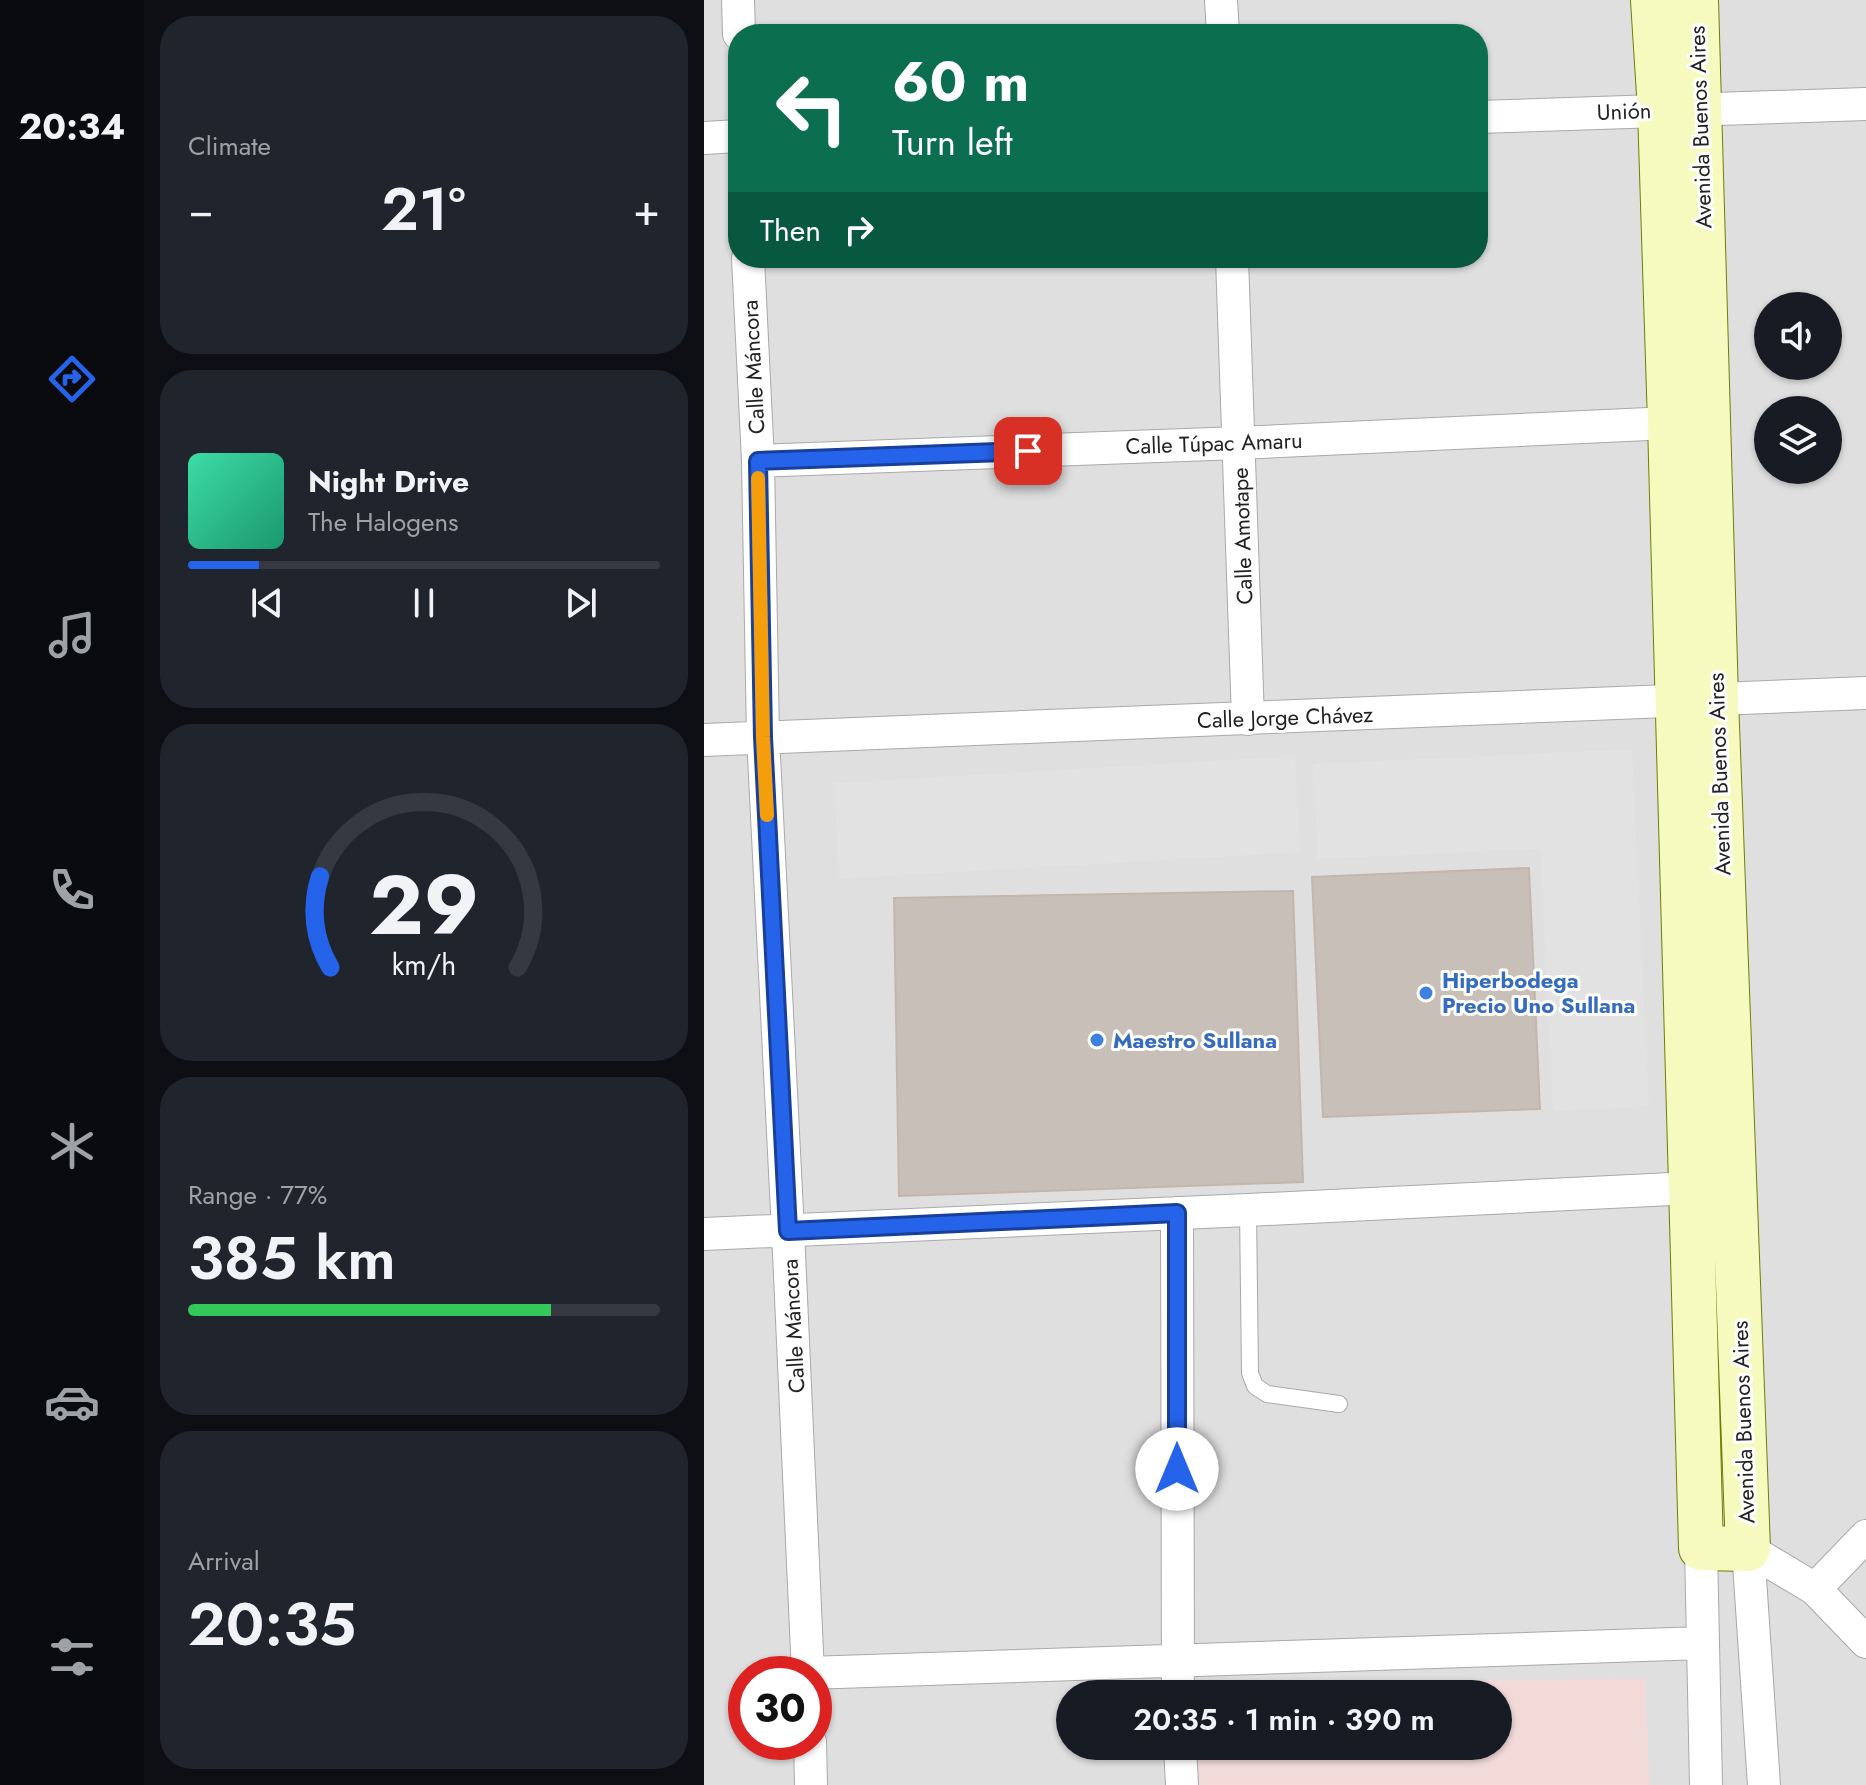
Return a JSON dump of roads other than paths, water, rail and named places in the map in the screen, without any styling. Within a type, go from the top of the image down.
[{"type":"street","points":[[738,0],[739,24]]},
{"type":"street","points":[[1221,0],[1222,24]]},
{"type":"street","name":"Avenida Buenos Aires","points":[[1653,0],[1680,110],[1713,1186],[1748,1549]]},
{"type":"street","name":"Avenida Buenos Aires","points":[[1696,0],[1680,110],[1670,423],[1697,700]]},
{"type":"street","name":"Unión","points":[[1488,117],[1866,104]]},
{"type":"street","points":[[704,138],[728,137]]},
{"type":"street","name":"Calle Máncora","points":[[748,268],[758,461],[763,737],[807,1656]]},
{"type":"street","name":"Calle Amotape","points":[[1232,268],[1248,719]]},
{"type":"street","name":"Calle Túpac Amaru","points":[[758,461],[1670,423]]},
{"type":"street","name":"Calle Jorge Chávez","points":[[704,740],[1866,693]]},
{"type":"street","points":[[704,1234],[1713,1186]]},
{"type":"street","name":"Avenida Buenos Aires","points":[[1701,1548],[1713,1186]]},
{"type":"street","points":[[1177,1213],[1177,1680]]},
{"type":"street","points":[[1815,1589],[1866,1536]]},
{"type":"street","points":[[1706,1785],[1701,1548],[1748,1549],[1815,1589],[1866,1642]]},
{"type":"street","points":[[1748,1549],[1764,1785]]},
{"type":"street","points":[[832,1672],[1703,1643]]},
{"type":"street","points":[[810,1760],[811,1785]]},
{"type":"street","points":[[1181,1760],[1182,1785]]},
{"type":"lane","points":[[1248,1210],[1250,1373],[1255,1386],[1267,1394],[1339,1404]]},
{"type":"place","name":"Hiperbodega Precio Uno Sullana","points":[[1426,993]]},
{"type":"place","name":"Maestro Sullana","points":[[1097,1040]]}]
